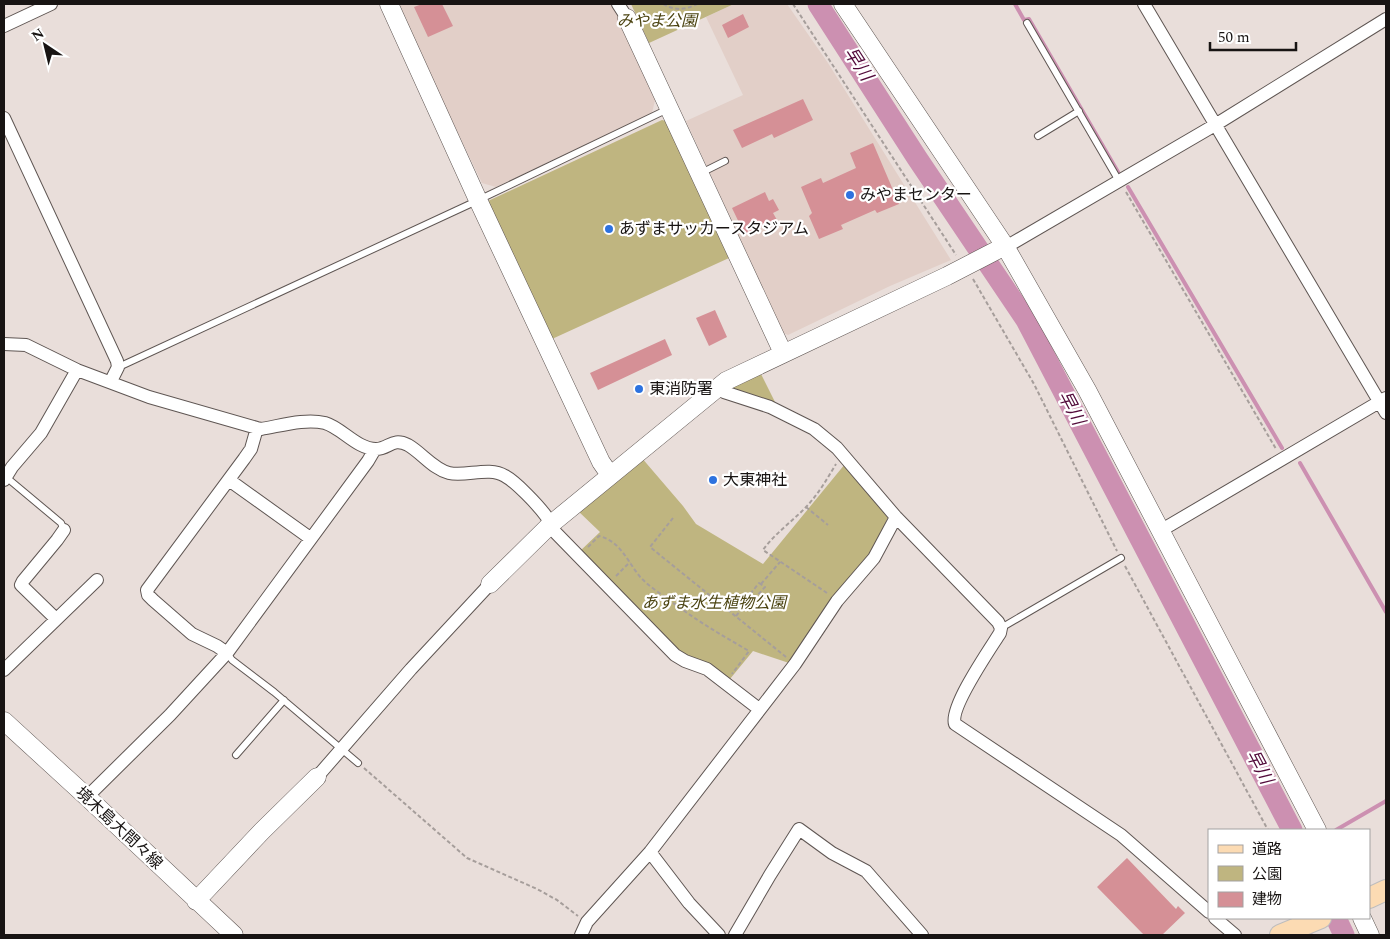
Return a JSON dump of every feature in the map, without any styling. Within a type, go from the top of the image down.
[{"type":"main road","points":[[1370,898],[1386,890]]},
{"type":"main road","points":[[1280,935],[1318,919]]},
{"type":"street","points":[[4,26],[51,4]]},
{"type":"street","points":[[388,4],[603,466],[610,475]]},
{"type":"street","points":[[843,4],[1002,248],[1088,390],[1316,829]]},
{"type":"street","points":[[1144,4],[1384,405],[1282,460],[1160,531]]},
{"type":"street","points":[[622,11],[700,173],[783,353]]},
{"type":"street","points":[[196,901],[262,831],[317,777],[411,669],[490,584],[550,524],[717,388],[731,378],[964,263],[1011,244],[1215,125],[1386,19]]},
{"type":"street","points":[[5,123],[113,351],[118,367],[111,381]]},
{"type":"street","points":[[4,344],[26,345],[78,370],[149,397],[257,428],[305,422],[325,423],[364,446],[374,449],[394,442],[409,446],[446,472],[459,475],[499,473],[512,481],[546,516],[554,532],[675,655],[685,662],[707,669],[759,709]]},
{"type":"street","points":[[5,478],[41,434],[78,370]]},
{"type":"street","points":[[717,388],[770,407],[814,429],[837,448],[896,517],[998,622],[1001,628],[1000,633],[964,692],[954,716],[955,724],[1121,836],[1208,911]]},
{"type":"street","points":[[226,653],[217,646],[192,634],[148,595],[147,590],[251,449],[257,428]]},
{"type":"street","points":[[88,797],[170,715],[226,653],[368,461],[374,449]]},
{"type":"street","points":[[228,480],[310,538]]},
{"type":"street","points":[[581,935],[587,922],[650,852],[794,664],[837,601],[874,558],[896,517]]},
{"type":"street","points":[[56,619],[21,585],[64,530]]},
{"type":"street","points":[[4,670],[97,580]]},
{"type":"street","name":"境木島大間々線","points":[[6,730],[88,797],[234,935]]},
{"type":"street","points":[[735,935],[800,828],[832,853],[866,871],[922,935]]},
{"type":"street","points":[[650,852],[689,903],[719,935]]},
{"type":"street","points":[[1216,919],[1235,935]]},
{"type":"street","points":[[1362,919],[1370,935]]},
{"type":"lane","points":[[1027,24],[1119,181]]},
{"type":"lane","points":[[118,367],[478,200],[669,108]]},
{"type":"lane","points":[[1038,136],[1079,111]]},
{"type":"lane","points":[[700,173],[725,161]]},
{"type":"lane","points":[[5,478],[61,523],[64,530]]},
{"type":"lane","points":[[1001,628],[1121,558]]},
{"type":"lane","points":[[226,653],[232,660],[284,700],[358,763]]},
{"type":"lane","points":[[236,755],[284,700]]},
{"type":"path","points":[[663,4],[678,9],[697,4]]},
{"type":"path","points":[[793,4],[964,263]]},
{"type":"path","points":[[1119,181],[1282,460]]},
{"type":"path","points":[[831,596],[763,550],[820,492],[837,461],[846,458]]},
{"type":"path","points":[[806,507],[828,525]]},
{"type":"path","points":[[673,518],[650,547],[794,664]]},
{"type":"path","points":[[583,552],[599,536],[604,538],[623,551],[641,578],[650,586],[689,615],[748,652],[730,676]]},
{"type":"path","points":[[611,581],[630,562]]},
{"type":"path","points":[[736,616],[753,595],[751,592],[759,583],[761,584],[780,562]]},
{"type":"path","points":[[753,595],[756,597],[765,587],[761,584]]},
{"type":"path","points":[[358,763],[467,858],[557,900],[587,922]]},
{"type":"shaded area","points":[[398,4],[612,4],[656,96],[652,113],[496,187],[482,183]]},
{"type":"shaded area","points":[[734,4],[787,4],[828,63],[951,260],[890,286],[788,335],[783,333],[686,121],[743,95],[706,17]]},
{"type":"green space","name":"みやま公園","points":[[631,4],[734,4],[649,43]]},
{"type":"green space","name":"あずまサッカースタジアム","points":[[662,120],[666,121],[729,258],[552,339],[488,201]]},
{"type":"green space","points":[[760,372],[776,404],[730,389],[730,386]]},
{"type":"green space","name":"あずま水生植物公園","points":[[641,457],[696,524],[763,564],[845,464],[888,517],[869,557],[789,663],[753,651],[730,679],[677,651],[579,552],[600,532],[577,510]]},
{"type":"building","points":[[422,4],[442,4],[453,26],[428,37],[414,7]]},
{"type":"building","points":[[743,14],[749,27],[728,38],[722,25]]},
{"type":"building","points":[[803,99],[813,120],[774,138],[772,134],[742,148],[733,130]]},
{"type":"building","name":"みやまセンター","points":[[873,143],[899,204],[877,213],[875,210],[841,225],[843,229],[819,239],[809,216],[812,213],[801,187],[821,178],[823,183],[856,168],[850,153]]},
{"type":"building","points":[[765,192],[769,201],[773,199],[779,210],[773,213],[777,220],[745,235],[732,208]]},
{"type":"building","points":[[715,310],[727,337],[709,346],[696,318]]},
{"type":"building","points":[[665,339],[672,355],[598,390],[590,373]]},
{"type":"building","points":[[1127,858],[1176,909],[1178,906],[1185,913],[1162,935],[1144,935],[1097,887]]},
{"type":"waterway","name":"早川","points":[[818,4],[917,158],[1026,320],[1291,829]]},
{"type":"waterway","points":[[1015,4],[1024,20],[1029,19],[1118,172]]},
{"type":"waterway","points":[[1128,187],[1282,448]]},
{"type":"waterway","points":[[1300,463],[1386,612]]},
{"type":"waterway","points":[[1338,829],[1386,801]]},
{"type":"waterway","name":"早川","points":[[1336,919],[1344,935]]},
{"type":"place","name":"みやまセンター","points":[[850,195]]},
{"type":"place","name":"あずまサッカースタジアム","points":[[609,229]]},
{"type":"place","name":"東消防署","points":[[639,389]]},
{"type":"place","name":"大東神社","points":[[713,480]]}]
